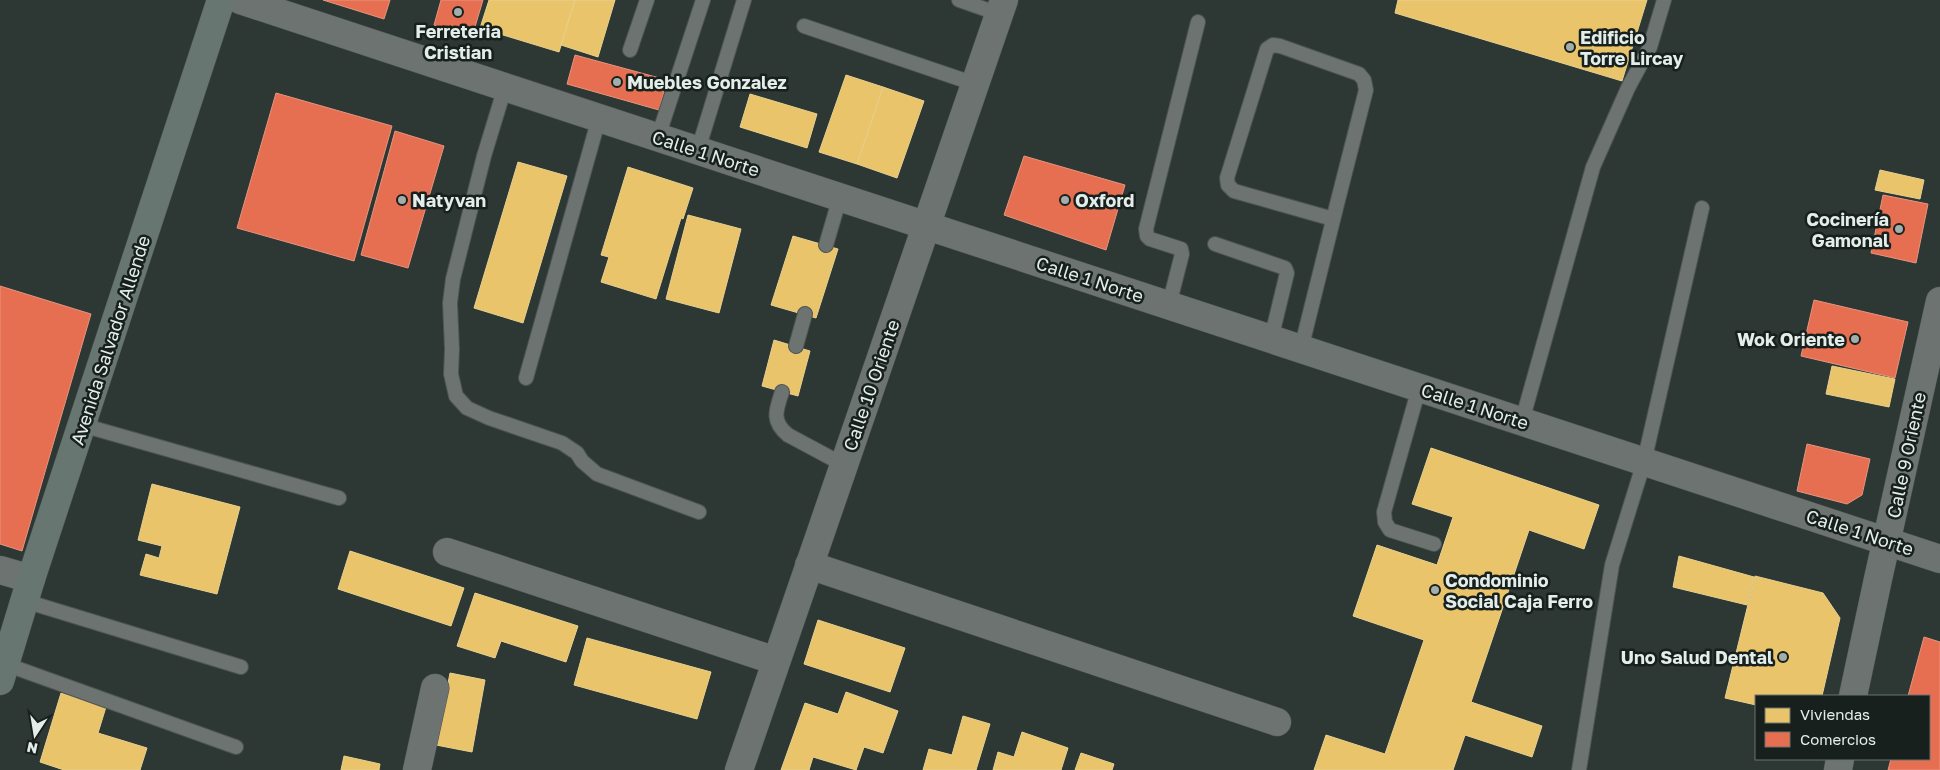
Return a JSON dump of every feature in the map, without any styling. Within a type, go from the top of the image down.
[{"type":"main road","name":"Avenida Salvador Allende","points":[[3,673],[28,590],[221,0]]},
{"type":"street","name":"Calle 1 Norte","points":[[240,0],[1940,559]]},
{"type":"street","name":"Calle 10 Oriente","points":[[739,770],[1002,7]]},
{"type":"street","name":"Calle 9 Oriente","points":[[1853,695],[1940,301]]},
{"type":"street","points":[[446,552],[776,661]]},
{"type":"street","points":[[809,565],[1277,722]]},
{"type":"street","points":[[0,570],[28,590]]},
{"type":"street","points":[[417,770],[435,688]]},
{"type":"lane","points":[[630,50],[647,0]]},
{"type":"lane","points":[[658,137],[703,0]]},
{"type":"lane","points":[[698,150],[744,0]]},
{"type":"lane","points":[[959,0],[1002,7]]},
{"type":"lane","points":[[1522,421],[1593,166],[1628,88],[1650,47],[1664,0]]},
{"type":"lane","points":[[1169,305],[1182,254],[1181,249],[1154,242],[1147,236],[1146,229],[1198,22]]},
{"type":"lane","points":[[804,26],[975,84]]},
{"type":"lane","points":[[1301,349],[1334,219],[1366,90],[1364,80],[1359,74],[1273,45],[1267,49],[1227,178],[1228,186],[1234,191],[1334,219]]},
{"type":"lane","points":[[505,87],[484,156],[453,279],[450,303],[451,374],[456,396],[467,408],[489,418],[562,443],[577,453],[582,461],[597,474],[699,512]]},
{"type":"lane","points":[[526,378],[599,118]]},
{"type":"lane","points":[[826,245],[840,197]]},
{"type":"lane","points":[[1579,770],[1612,565],[1644,462],[1702,208]]},
{"type":"lane","points":[[1215,244],[1285,268],[1287,273],[1271,339]]},
{"type":"lane","points":[[796,346],[805,314]]},
{"type":"lane","points":[[1419,388],[1384,512],[1385,522],[1390,530],[1434,544]]},
{"type":"lane","points":[[782,392],[775,413],[780,428],[788,435],[844,465]]},
{"type":"lane","points":[[82,425],[338,498]]},
{"type":"lane","points":[[28,590],[241,667]]},
{"type":"lane","points":[[3,673],[236,746]]},
{"type":"building: Viviendas","points":[[489,0],[575,0],[559,52],[480,28]]},
{"type":"building: Viviendas","points":[[575,0],[615,0],[598,57],[561,45]]},
{"type":"building: Viviendas","name":"Edificio Torre Lircay","points":[[1398,0],[1647,0],[1622,81],[1395,13]]},
{"type":"building: Viviendas","points":[[846,75],[883,87],[857,164],[819,152]]},
{"type":"building: Viviendas","points":[[883,87],[924,101],[897,178],[857,164]]},
{"type":"building: Viviendas","points":[[750,94],[817,114],[807,148],[740,127]]},
{"type":"building: Viviendas","points":[[518,162],[567,176],[523,323],[474,308]]},
{"type":"building: Viviendas","points":[[628,167],[693,188],[683,219],[681,218],[656,299],[601,282],[609,257],[601,255]]},
{"type":"building: Viviendas","points":[[1880,170],[1924,180],[1920,199],[1875,190]]},
{"type":"building: Viviendas","points":[[688,215],[741,229],[719,313],[666,299]]},
{"type":"building: Viviendas","points":[[793,236],[838,249],[816,318],[771,305]]},
{"type":"building: Viviendas","points":[[774,340],[810,351],[798,396],[762,386]]},
{"type":"building: Viviendas","points":[[1832,366],[1895,379],[1889,407],[1826,394]]},
{"type":"building: Viviendas","name":"Condominio Social Caja Ferro","points":[[1431,448],[1599,505],[1584,549],[1529,530],[1471,702],[1542,726],[1532,757],[1465,735],[1453,770],[1314,770],[1326,735],[1385,754],[1424,640],[1353,616],[1377,545],[1437,565],[1453,517],[1412,504]]},
{"type":"building: Viviendas","points":[[152,484],[240,507],[217,594],[140,575],[146,554],[159,558],[162,546],[138,540]]},
{"type":"building: Viviendas","points":[[350,551],[464,588],[451,626],[338,589]]},
{"type":"building: Viviendas","points":[[1679,556],[1754,577],[1747,605],[1673,587]]},
{"type":"building: Viviendas","name":"Uno Salud Dental","points":[[1755,576],[1823,593],[1840,618],[1822,695],[1755,695],[1755,705],[1725,698]]},
{"type":"building: Viviendas","points":[[475,593],[578,626],[566,662],[501,641],[495,658],[457,646]]},
{"type":"building: Viviendas","points":[[818,620],[905,648],[890,692],[804,664]]},
{"type":"building: Viviendas","points":[[587,638],[711,672],[697,719],[574,685]]},
{"type":"building: Viviendas","points":[[450,673],[485,680],[472,752],[436,745]]},
{"type":"building: Viviendas","points":[[846,692],[898,711],[883,753],[864,747],[856,770],[813,757],[809,770],[781,770],[805,703],[838,714]]},
{"type":"building: Viviendas","points":[[61,693],[106,707],[98,733],[147,748],[140,770],[64,770],[40,762]]},
{"type":"building: Viviendas","points":[[963,716],[990,724],[976,770],[923,770],[929,749],[952,755]]},
{"type":"building: Viviendas","points":[[1022,732],[1068,748],[1061,770],[993,770],[998,752],[1014,757]]},
{"type":"building: Viviendas","points":[[1081,753],[1114,764],[1112,770],[1075,770]]},
{"type":"building: Viviendas","points":[[344,756],[380,764],[379,770],[341,770]]},
{"type":"building: Comercios","points":[[323,0],[390,0],[384,19]]},
{"type":"building: Comercios","name":"Ferreteria Cristian","points":[[441,0],[483,0],[472,37],[434,25]]},
{"type":"building: Comercios","name":"Muebles Gonzalez","points":[[575,55],[667,80],[659,110],[567,84]]},
{"type":"building: Comercios","points":[[276,93],[392,126],[354,261],[237,228]]},
{"type":"building: Comercios","name":"Natyvan","points":[[395,131],[444,146],[408,268],[361,255]]},
{"type":"building: Comercios","name":"Oxford","points":[[1024,156],[1125,185],[1106,250],[1004,215]]},
{"type":"building: Comercios","name":"Cocinería Gamonal","points":[[1883,195],[1928,204],[1916,263],[1871,253]]},
{"type":"building: Comercios","points":[[0,286],[91,314],[22,551],[0,544]]},
{"type":"building: Comercios","name":"Wok Oriente","points":[[1814,300],[1908,322],[1895,378],[1801,356]]},
{"type":"building: Comercios","points":[[1807,444],[1870,459],[1862,495],[1847,504],[1797,491]]},
{"type":"building: Comercios","points":[[1924,637],[1940,642],[1940,770],[1888,770],[1891,760],[1930,760],[1930,695],[1908,695]]},
{"type":"place","name":"Ferreteria Cristian","points":[[458,12]]},
{"type":"place","name":"Edificio Torre Lircay","points":[[1570,47]]},
{"type":"place","name":"Muebles Gonzalez","points":[[617,82]]},
{"type":"place","name":"Natyvan","points":[[402,200]]},
{"type":"place","name":"Oxford","points":[[1065,200]]},
{"type":"place","name":"Cocinería Gamonal","points":[[1899,229]]},
{"type":"place","name":"Wok Oriente","points":[[1855,339]]},
{"type":"place","name":"Condominio Social Caja Ferro","points":[[1435,590]]},
{"type":"place","name":"Uno Salud Dental","points":[[1783,657]]}]
